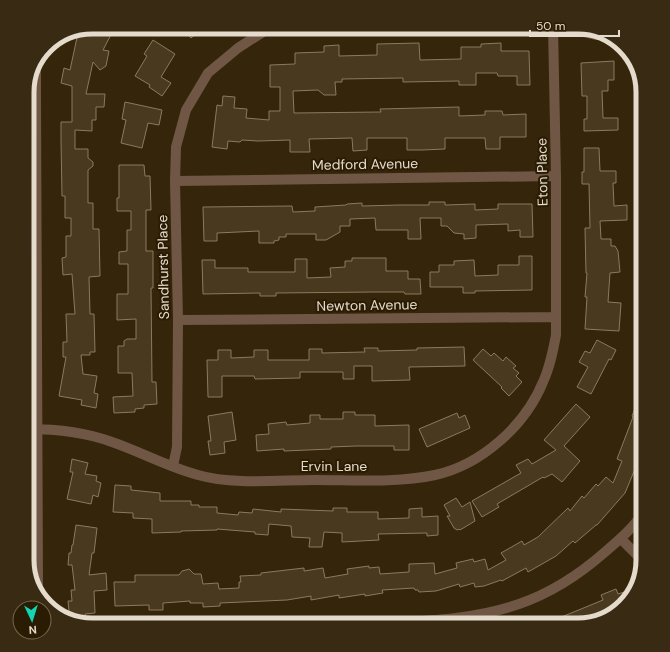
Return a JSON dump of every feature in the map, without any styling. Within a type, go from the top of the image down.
[{"type":"street","name":"Sandhurst Place","points":[[173,466],[177,447],[178,320],[175,181],[176,147],[186,110],[208,73],[238,48],[260,34]]},
{"type":"street","name":"Eton Place","points":[[553,34],[556,176],[556,317]]},
{"type":"street","points":[[36,77],[38,582]]},
{"type":"street","name":"Medford Avenue","points":[[175,181],[556,176]]},
{"type":"street","name":"Ervin Lane","points":[[34,429],[60,430],[98,438],[199,476],[239,480],[394,480],[435,475],[465,465],[487,453],[520,420],[531,405],[543,383],[552,357],[556,335],[556,317]]},
{"type":"street","name":"Newton Avenue","points":[[178,320],[556,317]]},
{"type":"street","points":[[452,618],[483,613],[519,604],[557,588],[595,562],[621,539],[636,521]]},
{"type":"street","points":[[621,539],[636,554]]},
{"type":"building","points":[[111,34],[103,50],[109,51],[106,66],[100,70],[93,62],[86,94],[105,94],[104,107],[96,107],[96,120],[92,120],[92,131],[75,130],[75,149],[88,149],[88,158],[93,162],[93,166],[88,170],[88,203],[93,203],[93,229],[99,229],[100,276],[89,277],[90,314],[94,314],[95,352],[90,352],[90,355],[81,355],[83,374],[97,376],[94,393],[98,394],[96,408],[81,405],[82,400],[59,396],[66,357],[63,357],[63,342],[67,342],[66,314],[75,314],[72,274],[63,275],[62,258],[66,257],[66,236],[71,236],[71,218],[65,218],[65,196],[62,196],[61,122],[72,122],[72,86],[61,83],[64,68],[70,70],[77,36]]},
{"type":"building","points":[[187,34],[196,34],[191,38]]},
{"type":"building","points":[[153,40],[175,54],[161,77],[171,83],[162,96],[149,87],[150,85],[135,76],[147,56],[144,54]]},
{"type":"building","points":[[419,43],[420,60],[461,59],[461,47],[481,47],[481,44],[501,43],[501,51],[529,51],[530,85],[517,85],[517,76],[498,76],[497,73],[476,73],[476,85],[459,85],[459,81],[403,82],[403,78],[342,79],[342,82],[335,82],[336,95],[324,95],[318,90],[293,91],[294,113],[381,112],[380,109],[459,107],[459,116],[485,115],[485,111],[502,111],[503,115],[526,114],[526,137],[500,137],[500,149],[486,149],[485,138],[445,138],[445,149],[422,150],[407,150],[407,138],[367,138],[367,150],[353,151],[352,138],[309,139],[310,152],[290,152],[290,140],[228,141],[227,149],[212,147],[217,105],[222,106],[223,96],[235,97],[234,108],[247,109],[246,118],[269,120],[269,111],[280,111],[280,87],[270,87],[270,65],[295,64],[295,53],[324,52],[324,46],[339,45],[339,56],[377,55],[377,44]]},
{"type":"building","points":[[614,61],[614,80],[608,80],[608,91],[602,91],[603,118],[618,118],[618,130],[584,131],[584,119],[587,119],[587,96],[582,96],[581,63]]},
{"type":"building","points":[[125,102],[162,110],[159,125],[148,123],[142,148],[121,143],[126,120],[122,119]]},
{"type":"building","points":[[584,148],[599,148],[600,171],[616,171],[616,183],[613,183],[614,206],[627,205],[627,220],[600,221],[601,239],[611,239],[611,246],[615,246],[618,251],[620,272],[610,273],[608,302],[621,303],[619,331],[585,329],[587,273],[585,228],[590,228],[589,184],[582,184],[582,172],[584,172]]},
{"type":"building","points":[[119,165],[144,165],[145,176],[150,176],[151,210],[146,210],[146,251],[153,251],[153,288],[151,288],[152,382],[156,382],[157,404],[144,405],[144,408],[135,409],[135,412],[114,413],[113,397],[133,396],[132,373],[118,373],[118,346],[124,346],[124,341],[127,339],[136,339],[136,319],[117,320],[117,294],[128,294],[128,264],[119,264],[119,252],[127,251],[127,230],[131,230],[131,211],[117,211],[117,198],[119,198]]},
{"type":"building","points":[[429,202],[445,202],[445,205],[475,204],[475,210],[498,209],[498,204],[532,204],[533,237],[520,237],[520,230],[508,231],[508,224],[476,225],[476,238],[464,239],[464,234],[454,233],[447,226],[441,226],[441,218],[420,218],[421,239],[408,239],[408,230],[376,230],[375,218],[350,219],[350,226],[340,226],[340,232],[326,240],[316,240],[316,234],[286,234],[286,237],[279,237],[279,240],[274,241],[274,243],[259,243],[259,231],[217,233],[217,241],[204,241],[203,207],[292,206],[293,212],[315,211],[315,207],[347,204],[362,203],[362,206],[429,205]]},
{"type":"building","points":[[519,256],[532,256],[532,290],[475,291],[475,293],[463,293],[463,287],[430,287],[430,272],[439,272],[439,265],[454,265],[454,261],[474,260],[475,276],[498,275],[498,265],[519,265]]},
{"type":"building","points":[[352,258],[386,258],[386,271],[408,271],[408,279],[420,279],[421,294],[405,294],[404,292],[276,293],[276,296],[260,296],[260,293],[203,294],[202,260],[215,260],[215,268],[248,268],[248,272],[295,272],[295,259],[307,259],[307,278],[331,277],[330,268],[345,267],[345,261],[352,261]]},
{"type":"building","points":[[597,340],[616,350],[611,360],[609,359],[591,394],[577,387],[588,367],[579,362],[585,351],[590,353]]},
{"type":"building","points":[[464,347],[465,366],[409,367],[410,380],[372,381],[372,366],[354,366],[354,379],[343,379],[343,372],[300,372],[300,378],[255,379],[254,376],[222,376],[222,397],[208,397],[207,360],[218,360],[218,350],[231,350],[231,358],[254,357],[254,350],[268,350],[268,360],[309,360],[309,349],[322,349],[322,353],[365,352],[364,348],[378,348],[378,351]]},
{"type":"building","points":[[483,349],[491,356],[494,353],[503,361],[506,357],[516,366],[513,368],[519,373],[516,376],[522,382],[509,396],[501,388],[502,387],[473,360]]},
{"type":"building","points":[[576,404],[590,417],[564,446],[580,461],[562,482],[552,474],[544,478],[543,477],[497,504],[499,507],[482,517],[472,501],[521,473],[516,465],[528,459],[532,464],[556,450],[544,440]]},
{"type":"building","points":[[636,406],[636,469],[625,493],[597,525],[575,543],[573,541],[556,556],[528,572],[526,568],[502,581],[501,580],[484,586],[475,587],[474,583],[460,587],[459,584],[436,591],[419,592],[414,588],[382,590],[383,593],[365,596],[365,594],[339,598],[339,595],[311,600],[311,596],[287,600],[220,603],[220,606],[203,607],[203,603],[190,603],[190,601],[163,603],[163,610],[149,610],[149,605],[115,606],[114,582],[135,582],[135,575],[179,575],[182,571],[189,569],[194,574],[201,574],[203,584],[218,583],[219,589],[239,588],[239,582],[241,582],[240,576],[261,575],[261,573],[304,568],[304,571],[323,568],[325,578],[348,574],[347,569],[369,566],[369,568],[379,567],[380,574],[409,572],[409,564],[434,563],[435,574],[457,568],[456,563],[473,559],[474,562],[485,559],[488,570],[506,560],[501,553],[522,541],[524,545],[538,537],[568,508],[570,511],[582,496],[584,498],[596,484],[598,486],[606,477],[613,483],[622,461],[617,459],[633,417],[632,416]]},
{"type":"building","points":[[232,412],[236,440],[224,442],[225,453],[210,455],[208,441],[211,441],[208,416]]},
{"type":"building","points":[[343,412],[355,412],[355,415],[375,415],[375,426],[409,425],[409,450],[394,450],[394,446],[356,446],[331,447],[331,449],[284,451],[284,449],[257,451],[256,435],[269,434],[268,424],[286,422],[287,425],[310,423],[310,415],[320,415],[320,419],[343,419]]},
{"type":"building","points":[[457,413],[459,418],[465,415],[470,428],[427,447],[419,429]]},
{"type":"building","points":[[72,459],[88,463],[85,474],[97,476],[96,481],[101,483],[98,497],[93,495],[91,504],[67,499],[73,472],[70,472]]},
{"type":"building","points":[[115,485],[131,486],[131,490],[160,493],[160,501],[191,501],[191,505],[199,505],[199,507],[217,507],[217,513],[238,515],[239,512],[252,513],[253,509],[281,512],[281,509],[333,511],[333,508],[347,508],[347,512],[378,512],[378,519],[409,518],[409,509],[422,508],[422,517],[438,516],[438,535],[427,536],[427,533],[378,534],[379,540],[342,542],[342,533],[324,532],[322,547],[309,547],[310,538],[292,537],[291,526],[269,524],[268,535],[255,534],[255,532],[217,529],[152,533],[152,519],[133,518],[133,513],[113,512]]},
{"type":"building","points":[[456,498],[462,507],[470,502],[475,521],[460,530],[454,528],[447,516],[450,516],[444,505]]},
{"type":"building","points":[[76,525],[97,528],[94,553],[92,553],[89,575],[106,573],[107,590],[94,591],[95,613],[85,614],[85,617],[69,613],[68,601],[72,601],[71,590],[75,590],[72,565],[68,565],[69,553],[71,553]]},
{"type":"building","points":[[616,589],[618,594],[627,591],[616,604],[600,614],[589,617],[559,618],[603,600],[601,595]]}]
